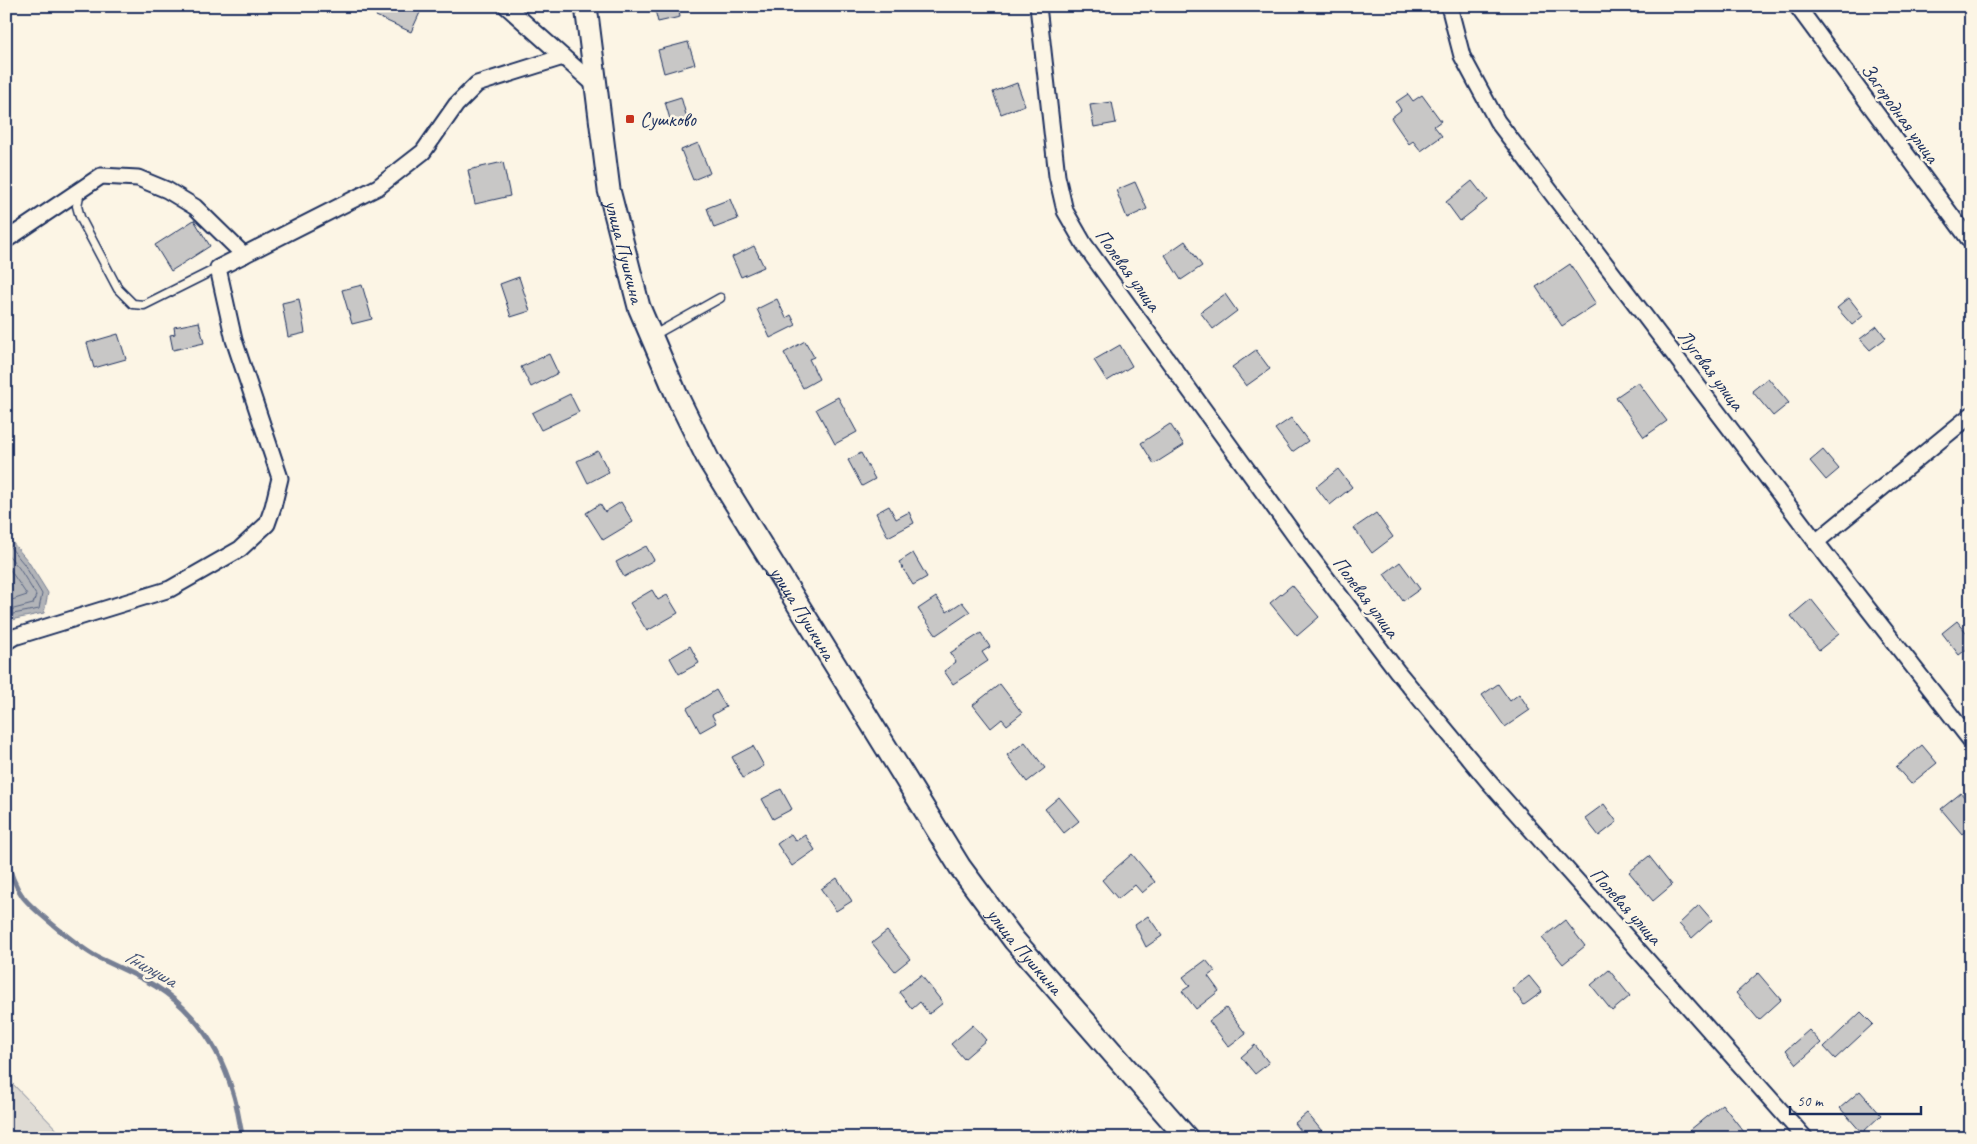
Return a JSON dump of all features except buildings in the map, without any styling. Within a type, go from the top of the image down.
[{"type":"main road","name":"улица Пушкина","points":[[586,6],[609,190],[639,307],[677,396],[708,459],[960,867],[1014,940],[1188,1138]]},
{"type":"street","points":[[506,6],[596,86]]},
{"type":"street","name":"Полевая улица","points":[[1038,6],[1057,176],[1065,211],[1084,244],[1303,548],[1397,671],[1488,781],[1804,1138]]},
{"type":"street","name":"Луговая улица","points":[[1449,6],[1462,56],[1497,122],[1816,542],[1971,741]]},
{"type":"street","name":"Загородная улица","points":[[1798,6],[1971,242]]},
{"type":"street","points":[[6,642],[14,637],[170,589],[240,549],[267,524],[280,478],[234,340],[218,268],[378,187],[423,152],[456,105],[478,84],[563,57]]},
{"type":"street","points":[[6,240],[101,176],[138,178],[167,190],[195,207],[244,254]]},
{"type":"street","points":[[1816,542],[1971,415]]},
{"type":"lane","points":[[81,188],[78,206],[80,217],[118,289],[133,304],[144,305],[218,268]]},
{"type":"lane","points":[[652,337],[720,298]]},
{"type":"shaded area","points":[[6,1077],[65,1138],[6,1138]]},
{"type":"water","points":[[6,535],[28,561],[48,593],[44,613],[15,619],[6,625]]},
{"type":"waterway","name":"Гнилуша","points":[[6,856],[20,893],[37,911],[90,953],[136,975],[171,997],[199,1025],[217,1053],[226,1073],[235,1099],[243,1138]]},
{"type":"place","name":"Сушково","points":[[630,119]]}]
